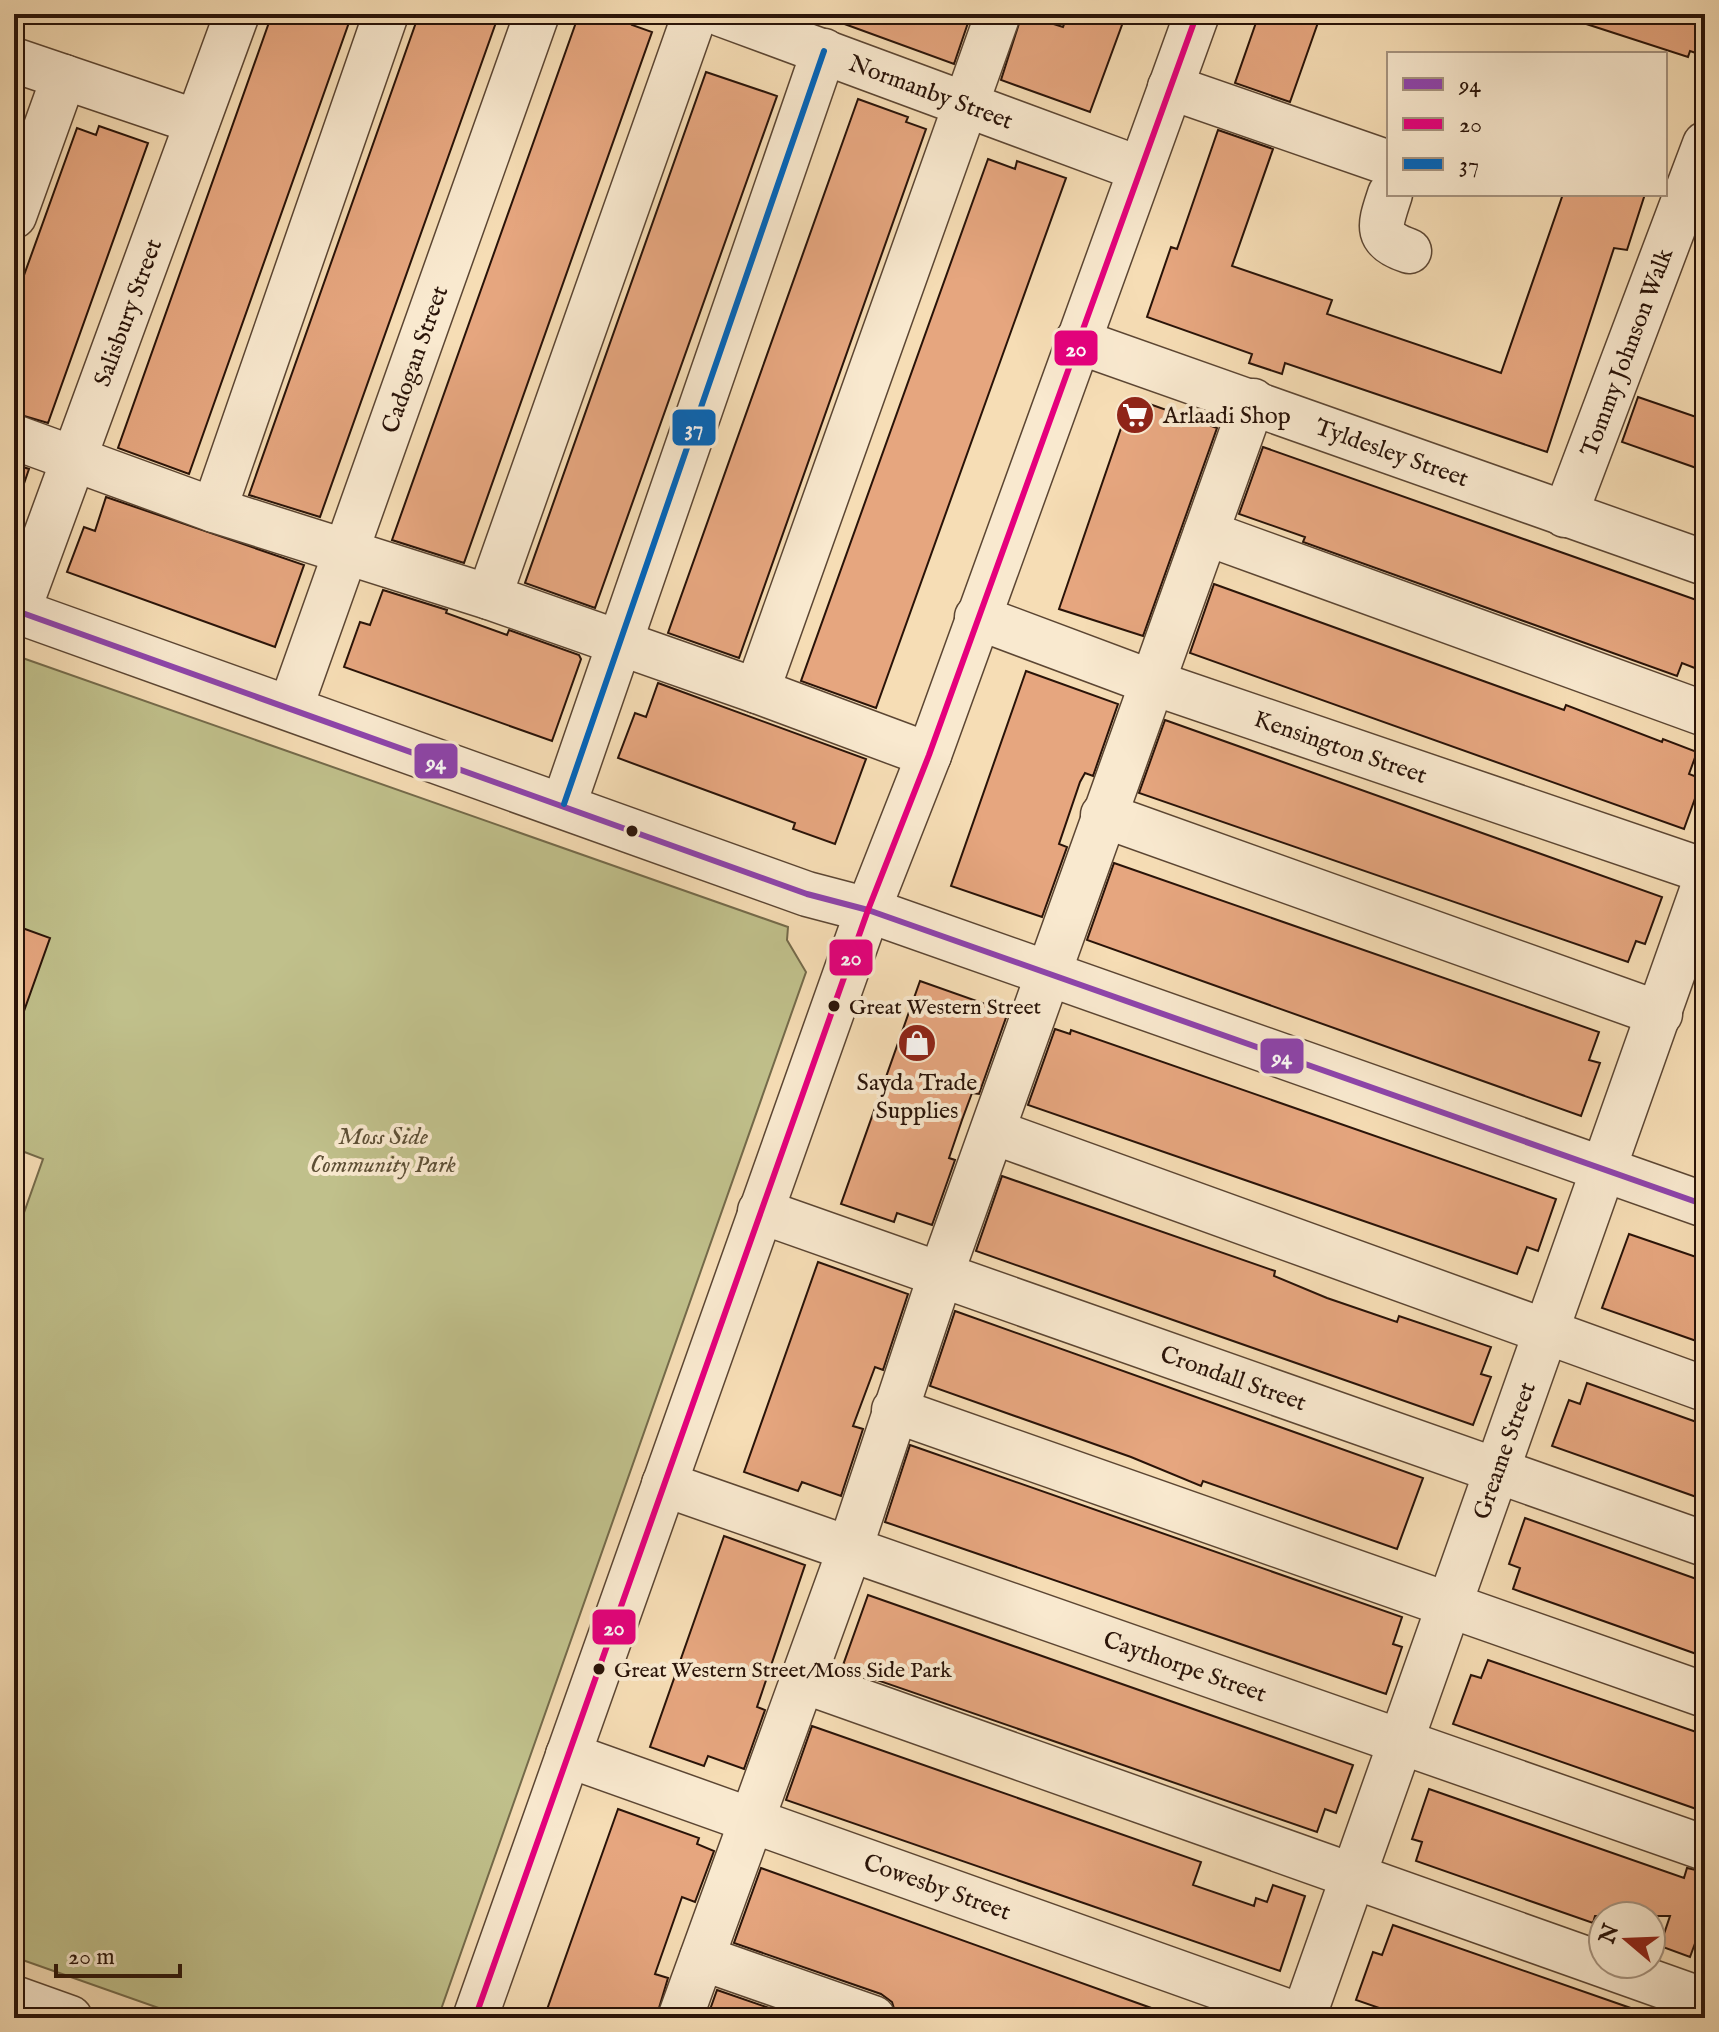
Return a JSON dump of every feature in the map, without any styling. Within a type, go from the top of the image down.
[{"type":"street","name":"Salisbury Street","points":[[16,610],[237,14]]},
{"type":"street","points":[[214,510],[386,14]]},
{"type":"street","name":"Cadogan Street","points":[[291,706],[537,14]]},
{"type":"street","points":[[489,597],[695,14]]},
{"type":"street","name":"Normanby Street","points":[[721,14],[1140,169]]},
{"type":"street","points":[[757,691],[998,14]]},
{"type":"street","points":[[475,2018],[868,910],[929,755],[1197,14]]},
{"type":"street","points":[[564,804],[824,51]]},
{"type":"street","points":[[14,60],[197,122]]},
{"type":"street","points":[[14,216],[64,77]]},
{"type":"street","points":[[1170,87],[1387,162]]},
{"type":"street","name":"Tommy Johnson Walk","points":[[1565,515],[1705,144]]},
{"type":"street","points":[[1389,196],[1381,222],[1383,236],[1393,245],[1409,251]]},
{"type":"street","name":"Tyldesley Street","points":[[1077,341],[1705,563]]},
{"type":"street","points":[[680,2018],[850,1547],[941,1274],[994,1132],[1103,815],[1253,401]]},
{"type":"street","points":[[14,437],[214,510],[345,554],[489,597],[929,755]]},
{"type":"street","points":[[1206,533],[1705,714]]},
{"type":"street","points":[[16,610],[564,804],[807,894],[868,910],[1705,1205]]},
{"type":"street","name":"Kensington Street","points":[[977,617],[1151,682],[1705,871]]},
{"type":"street","points":[[1103,815],[1660,1014]]},
{"type":"street","name":"Greame Street","points":[[1304,2018],[1705,882]]},
{"type":"street","points":[[994,1132],[1705,1389]]},
{"type":"street","name":"Crondall Street","points":[[760,1211],[1705,1544]]},
{"type":"street","points":[[894,1410],[1705,1695]]},
{"type":"street","name":"Caythorpe Street","points":[[664,1484],[1705,1848]]},
{"type":"street","points":[[801,1680],[1705,2001]]},
{"type":"street","name":"Cowesby Street","points":[[568,1755],[1304,2018]]},
{"type":"street","points":[[702,1958],[873,2018]]},
{"type":"street","points":[[18,2006],[70,2018]]},
{"type":"green space","name":"Moss Side Community Park","points":[[14,655],[788,927],[787,940],[806,972],[438,2018],[187,2018],[14,1957],[14,1241],[43,1159],[14,1148]]},
{"type":"building","points":[[272,14],[352,14],[189,474],[118,448]]},
{"type":"building","points":[[419,14],[499,14],[320,517],[249,495]]},
{"type":"building","points":[[579,14],[636,14],[632,25],[652,32],[464,563],[392,540]]},
{"type":"building","points":[[828,14],[971,14],[954,64],[828,18]]},
{"type":"building","points":[[1022,14],[1063,27],[1068,14],[1126,14],[1090,112],[1001,80]]},
{"type":"building","points":[[1259,14],[1321,14],[1290,102],[1235,83]]},
{"type":"building","points":[[1578,14],[1705,14],[1705,56],[1690,51],[1688,57],[1577,21]]},
{"type":"building","points":[[706,72],[777,96],[595,608],[525,583]]},
{"type":"building","points":[[858,99],[908,117],[906,122],[926,129],[739,658],[668,633]]},
{"type":"building","points":[[99,126],[148,143],[48,423],[14,413],[14,303],[77,128],[96,135]]},
{"type":"building","points":[[1218,130],[1273,149],[1232,266],[1332,300],[1327,314],[1501,373],[1562,196],[1644,196],[1627,250],[1614,248],[1547,452],[1285,363],[1282,374],[1249,363],[1252,354],[1147,317],[1171,247],[1177,249]]},
{"type":"building","points":[[988,159],[1015,169],[1017,161],[1066,178],[876,708],[801,681]]},
{"type":"building","points":[[1638,397],[1705,420],[1705,471],[1622,442]]},
{"type":"building","points":[[1130,402],[1144,402],[1217,428],[1143,636],[1059,609]]},
{"type":"building","points":[[1263,447],[1705,603],[1705,672],[1682,663],[1677,676],[1303,542],[1305,537],[1239,514]]},
{"type":"building","points":[[14,464],[29,469],[18,501],[14,500]]},
{"type":"building","points":[[106,497],[304,565],[275,647],[67,572],[84,527],[95,531]]},
{"type":"building","points":[[1214,584],[1564,710],[1566,705],[1662,742],[1663,739],[1697,752],[1689,774],[1702,779],[1684,829],[1190,653]]},
{"type":"building","points":[[383,590],[447,610],[446,613],[507,635],[509,630],[579,655],[581,659],[552,741],[344,667],[360,622],[370,625]]},
{"type":"building","points":[[1026,671],[1118,704],[1093,776],[1085,773],[1080,782],[1059,844],[1067,847],[1042,917],[951,886]]},
{"type":"building","points":[[658,683],[866,759],[835,844],[793,829],[795,823],[618,758],[635,713],[646,717]]},
{"type":"building","points":[[1165,720],[1662,897],[1645,944],[1636,941],[1628,962],[1139,793]]},
{"type":"building","points":[[1114,863],[1599,1032],[1589,1060],[1600,1063],[1581,1116],[1087,940]]},
{"type":"building","points":[[14,925],[50,938],[19,1025],[14,1024]]},
{"type":"building","points":[[920,981],[1008,1012],[979,1094],[972,1093],[962,1120],[949,1158],[955,1160],[932,1225],[897,1213],[894,1222],[841,1204]]},
{"type":"building","points":[[1055,1029],[1070,1034],[1071,1030],[1556,1199],[1538,1251],[1527,1247],[1517,1274],[1028,1105]]},
{"type":"building","points":[[1002,1176],[1275,1271],[1274,1276],[1327,1298],[1397,1322],[1399,1316],[1491,1347],[1481,1374],[1491,1377],[1473,1425],[976,1251]]},
{"type":"building","points":[[1629,1234],[1705,1260],[1705,1344],[1602,1308]]},
{"type":"building","points":[[818,1262],[908,1294],[883,1370],[875,1367],[853,1426],[863,1429],[841,1496],[802,1482],[798,1491],[744,1472]]},
{"type":"building","points":[[955,1311],[1423,1478],[1397,1549],[1203,1481],[1201,1486],[1131,1457],[930,1386]]},
{"type":"building","points":[[1587,1383],[1705,1425],[1705,1500],[1552,1446],[1569,1400],[1580,1404]]},
{"type":"building","points":[[910,1445],[1402,1617],[1393,1644],[1402,1647],[1386,1694],[885,1522]]},
{"type":"building","points":[[1525,1518],[1705,1582],[1705,1657],[1513,1589],[1520,1568],[1509,1564]]},
{"type":"building","points":[[724,1536],[805,1565],[757,1707],[765,1710],[744,1769],[708,1756],[704,1766],[650,1747]]},
{"type":"building","points":[[868,1595],[1353,1765],[1336,1813],[1325,1809],[1317,1832],[842,1668]]},
{"type":"building","points":[[1488,1660],[1705,1735],[1705,1812],[1453,1724],[1471,1675],[1481,1678]]},
{"type":"building","points":[[812,1726],[1201,1862],[1193,1885],[1254,1906],[1256,1898],[1267,1902],[1273,1885],[1305,1896],[1280,1971],[786,1800]]},
{"type":"building","points":[[1429,1789],[1684,1878],[1687,1868],[1705,1872],[1705,1941],[1697,1938],[1690,1957],[1667,1949],[1670,1916],[1667,1916],[1667,1900],[1587,1900],[1587,1921],[1416,1861],[1422,1842],[1412,1839]]},
{"type":"building","points":[[618,1809],[699,1838],[697,1844],[714,1851],[695,1902],[682,1897],[655,1974],[668,1978],[656,2018],[544,2018]]},
{"type":"building","points":[[761,1868],[1168,2014],[1167,2018],[897,2018],[892,2002],[881,1994],[734,1943]]},
{"type":"building","points":[[1393,1925],[1645,2013],[1644,2018],[1408,2018],[1356,2000],[1373,1952],[1382,1955]]},
{"type":"building","points":[[717,1990],[798,2018],[707,2018]]},
{"type":"transit line","name":"20","points":[[475,2018],[868,910],[929,755],[1197,14]]},
{"type":"transit line","name":"37","points":[[564,804],[824,51]]},
{"type":"transit line","name":"94","points":[[14,610],[807,894],[868,910],[1705,1205]]},
{"type":"place","name":"Arlaadi Shop","points":[[1135,415]]},
{"type":"place","name":"Great Western Street","points":[[834,1006]]},
{"type":"place","name":"Sayda Trade Supplies","points":[[917,1043]]},
{"type":"place","name":"Great Western Street/Moss Side Park","points":[[599,1669]]}]
